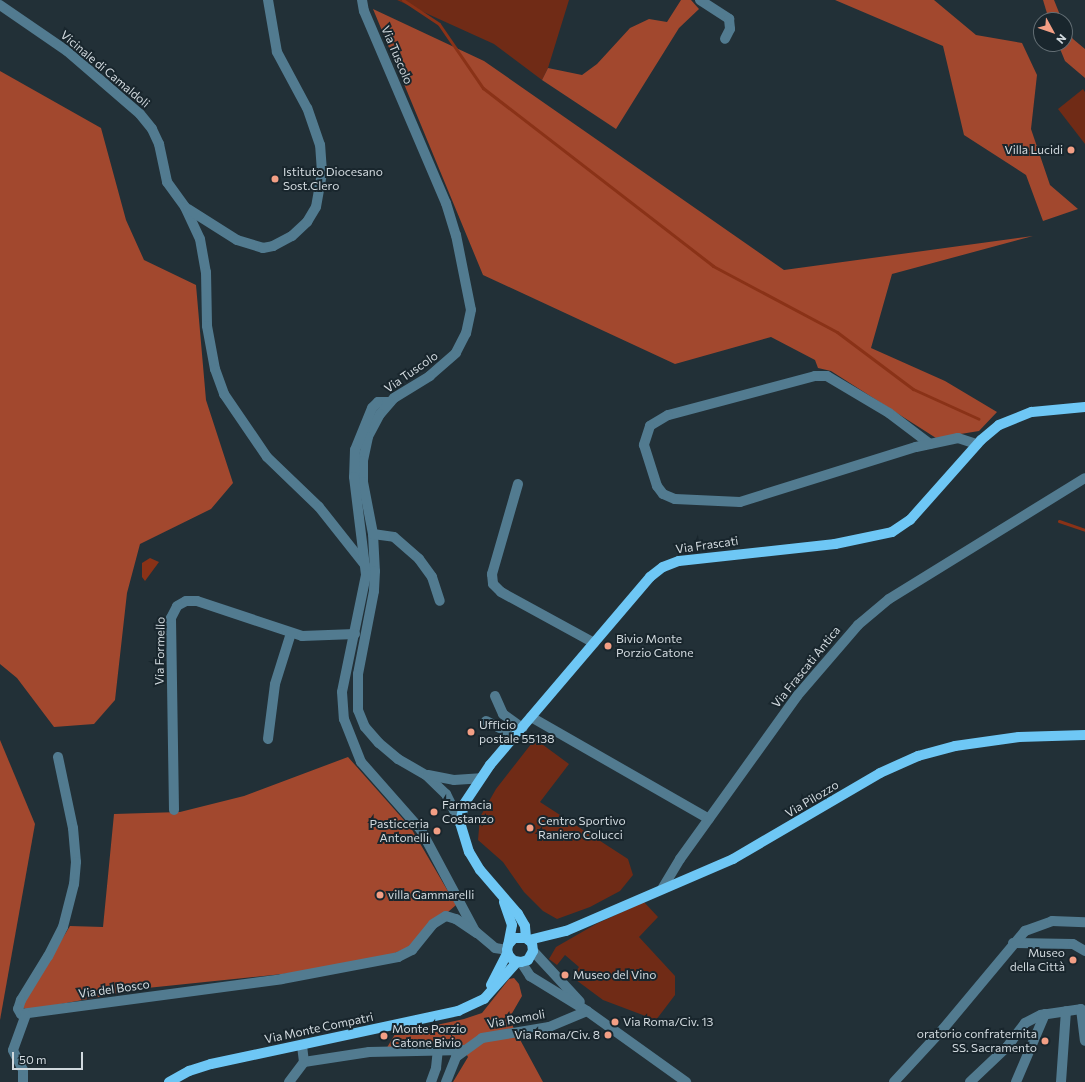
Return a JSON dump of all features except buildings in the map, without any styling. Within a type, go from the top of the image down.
[{"type":"main road","name":"Via Frascati","points":[[530,944],[525,926],[518,914],[472,858],[463,839],[460,823],[465,800],[480,778],[645,581],[674,562],[842,543],[896,530],[917,513],[978,444],[999,425],[1021,414],[1053,408],[1085,407]]},
{"type":"main road","name":"Via Pilozzo","points":[[530,944],[565,932],[755,848],[876,776],[918,756],[955,746],[1019,737],[1085,735]]},
{"type":"main road","name":"Via Frascati","points":[[495,886],[511,918],[508,949]]},
{"type":"main road","points":[[476,1003],[493,982],[508,949],[514,938],[530,944],[528,960],[519,962],[510,959],[508,949]]},
{"type":"main road","name":"Via Monte Compatri","points":[[169,1082],[203,1066],[427,1019],[476,1003],[491,992],[519,962]]},
{"type":"street","points":[[185,208],[238,240],[263,248],[273,246],[292,236],[307,222],[316,207],[322,172],[320,141],[306,108],[277,52],[268,0]]},
{"type":"street","name":"Via Tuscolo","points":[[362,0],[364,11],[446,203],[456,235],[470,305],[466,333],[451,358],[430,376],[390,402],[371,428],[363,461],[364,495],[373,534],[374,591],[361,655],[357,689],[358,710],[365,727],[379,743],[398,759],[426,775]]},
{"type":"street","points":[[700,0],[729,19],[730,29],[725,39]]},
{"type":"street","name":"Vicinale di Camaldoli","points":[[0,5],[66,51],[140,114],[158,141],[167,182],[185,208],[199,235],[204,260],[207,326],[214,368],[224,394],[267,457],[319,507],[365,565]]},
{"type":"street","points":[[930,444],[889,413],[827,376],[814,376],[668,415],[650,426],[644,445],[657,486],[663,494],[675,499],[740,502],[930,444],[958,438],[978,444]]},
{"type":"street","points":[[390,402],[378,402],[372,408],[355,450],[354,477],[365,565],[364,593],[342,692],[343,712],[351,740],[365,768],[421,830],[476,932],[500,951],[508,949]]},
{"type":"street","name":"Via Frascati Antica","points":[[662,889],[709,819],[816,672],[869,614],[889,599],[1085,478]]},
{"type":"street","points":[[518,484],[512,496],[492,574],[493,584],[501,592],[594,643]]},
{"type":"street","points":[[373,534],[394,537],[419,559],[432,577],[440,601]]},
{"type":"street","name":"Via Formello","points":[[174,810],[171,618],[175,608],[186,601],[196,601],[291,633],[310,636],[355,634]]},
{"type":"street","points":[[268,739],[273,692],[291,633]]},
{"type":"street","points":[[495,696],[503,714],[522,728]]},
{"type":"street","points":[[531,717],[709,819]]},
{"type":"street","points":[[486,721],[515,736]]},
{"type":"street","points":[[24,1082],[22,1070],[13,1050],[26,1014],[19,1012],[18,1005],[62,931],[75,877],[74,828],[58,757]]},
{"type":"street","points":[[426,775],[454,780],[480,778]]},
{"type":"street","points":[[426,775],[450,799],[460,823]]},
{"type":"street","name":"Via del Bosco","points":[[26,1014],[282,979],[398,957],[417,946],[438,920],[450,916],[476,932]]},
{"type":"street","points":[[894,1082],[943,1029],[1013,943],[1025,931],[1041,924],[1062,920],[1085,922]]},
{"type":"street","points":[[1013,943],[1073,944],[1085,951]]},
{"type":"street","points":[[530,944],[588,1011]]},
{"type":"street","points":[[519,962],[530,976],[588,1011],[686,1082]]},
{"type":"street","points":[[970,1082],[1007,1047],[1025,1023],[1045,1014],[1081,1009],[1085,1041]]},
{"type":"street","name":"Via Romoli","points":[[446,1082],[452,1064],[464,1050],[491,1035],[544,1028],[588,1011]]},
{"type":"street","points":[[1061,1082],[1066,1011]]},
{"type":"street","points":[[1016,1082],[1045,1014]]},
{"type":"street","points":[[289,1082],[304,1062],[302,1045]]},
{"type":"street","points":[[431,1082],[436,1068],[438,1050]]},
{"type":"street","points":[[304,1062],[360,1053],[464,1050]]},
{"type":"shaded area","points":[[397,0],[569,0],[548,68],[542,80],[494,44]]},
{"type":"shaded area","points":[[681,0],[691,0],[699,9],[679,28],[616,129],[542,80],[548,68],[582,75],[597,64],[630,28],[649,19],[667,22]]},
{"type":"shaded area","points":[[835,0],[934,0],[976,35],[1022,43],[1037,75],[1031,129],[1050,185],[1078,209],[1043,221],[1026,175],[964,135],[943,46]]},
{"type":"shaded area","points":[[1043,0],[1054,0],[1059,12],[1047,12]]},
{"type":"shaded area","points":[[373,9],[484,61],[784,270],[1033,236],[892,274],[871,348],[945,381],[997,412],[979,431],[936,438],[831,371],[818,368],[815,360],[771,337],[675,364],[483,275]]},
{"type":"shaded area","points":[[1073,39],[1085,49],[1085,78],[1065,61],[1061,52],[1073,52]]},
{"type":"shaded area","points":[[0,71],[101,128],[126,220],[144,260],[196,285],[206,400],[233,483],[211,509],[140,544],[127,593],[115,700],[94,724],[54,727],[17,678],[0,664]]},
{"type":"shaded area","points":[[1083,89],[1085,92],[1085,144],[1058,109]]},
{"type":"shaded area","points":[[150,558],[159,562],[145,581],[142,577],[142,563]]},
{"type":"shaded area","name":"Centro Sportivo Raniero Colucci","points":[[535,739],[569,764],[540,802],[628,859],[633,875],[620,891],[590,907],[557,919],[543,911],[524,892],[503,862],[478,840],[480,817],[496,789]]},
{"type":"shaded area","points":[[0,740],[35,824],[0,1020]]},
{"type":"shaded area","points":[[348,757],[411,828],[456,905],[407,948],[390,955],[302,972],[147,988],[29,1010],[23,1008],[23,1003],[70,926],[103,927],[114,814],[180,812],[244,796]]},
{"type":"shaded area","points":[[644,902],[658,917],[639,937],[675,976],[675,995],[656,1020],[603,1000],[572,977],[579,967],[565,955],[557,965],[549,959],[556,947],[596,924]]},
{"type":"shaded area","points":[[514,978],[519,984],[522,996],[511,1015],[511,1023],[543,1082],[453,1082],[468,1057],[464,1050],[385,1051],[395,1034],[464,1019],[482,1013],[509,979]]},
{"type":"waterway","points":[[403,0],[439,24],[483,88],[713,266],[837,332],[913,389],[979,419]]},
{"type":"waterway","points":[[1059,521],[1085,530]]},
{"type":"place","name":"Villa Lucidi","points":[[1071,150]]},
{"type":"place","name":"Istituto Diocesano Sost.Clero","points":[[275,179]]},
{"type":"place","name":"Bivio Monte Porzio Catone","points":[[608,646]]},
{"type":"place","name":"Ufficio postale 55138","points":[[471,732]]},
{"type":"place","name":"Farmacia Costanzo","points":[[434,812]]},
{"type":"place","name":"Centro Sportivo Raniero Colucci","points":[[530,828]]},
{"type":"place","name":"Pasticceria Antonelli","points":[[437,831]]},
{"type":"place","name":"villa Gammarelli","points":[[380,895]]},
{"type":"place","name":"Museo della Città","points":[[1073,960]]},
{"type":"place","name":"Museo del Vino","points":[[565,975]]},
{"type":"place","name":"Via Roma/Civ. 13","points":[[615,1022]]},
{"type":"place","name":"Via Roma/Civ. 8","points":[[608,1035]]},
{"type":"place","name":"Monte Porzio Catone Bivio","points":[[384,1036]]},
{"type":"place","name":"oratorio confraternita SS. Sacramento","points":[[1045,1041]]}]
